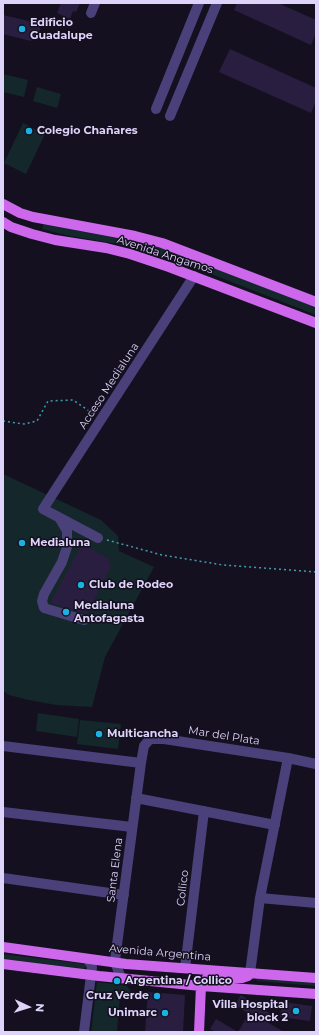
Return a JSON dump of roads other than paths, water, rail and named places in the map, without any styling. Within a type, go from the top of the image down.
[{"type":"main road","name":"Avenida Angamos","points":[[3,204],[20,213],[32,217],[135,236],[162,243],[316,302]]},
{"type":"main road","name":"Avenida Angamos","points":[[3,222],[11,227],[32,234],[130,254],[194,276],[316,323]]},
{"type":"main road","name":"Avenida Argentina","points":[[3,947],[115,962],[316,978]]},
{"type":"main road","points":[[3,964],[91,975],[202,986],[316,994]]},
{"type":"main road","points":[[200,1032],[202,986],[206,979],[242,978],[248,976],[250,973]]},
{"type":"street","points":[[91,13],[95,3]]},
{"type":"street","points":[[156,110],[199,3]]},
{"type":"street","points":[[170,116],[217,3]]},
{"type":"street","name":"Acceso Medialuna","points":[[60,519],[43,509],[194,276]]},
{"type":"street","points":[[60,519],[98,538]]},
{"type":"street","points":[[60,519],[67,531],[67,547],[62,562],[44,594],[42,601],[44,608],[84,620]]},
{"type":"street","name":"Mar del Plata","points":[[141,763],[144,746],[153,738],[288,758],[316,764]]},
{"type":"street","points":[[3,746],[141,763]]},
{"type":"street","points":[[250,973],[260,898],[288,758]]},
{"type":"street","name":"Santa Elena","points":[[121,978],[115,962],[141,763]]},
{"type":"street","points":[[136,798],[275,825]]},
{"type":"street","name":"Collico","points":[[185,968],[204,811]]},
{"type":"street","points":[[3,812],[132,827]]},
{"type":"street","points":[[3,878],[124,895]]},
{"type":"street","points":[[260,898],[316,903]]},
{"type":"street","points":[[84,1032],[92,966],[88,959]]},
{"type":"place","name":"Edificio Guadalupe","points":[[22,29]]},
{"type":"place","name":"Colegio Chañares","points":[[29,131]]},
{"type":"place","name":"Medialuna","points":[[22,543]]},
{"type":"place","name":"Club de Rodeo","points":[[81,585]]},
{"type":"place","name":"Medialuna Antofagasta","points":[[66,612]]},
{"type":"place","name":"Multicancha","points":[[99,734]]},
{"type":"place","name":"Argentina / Collico","points":[[117,981]]},
{"type":"place","name":"Cruz Verde","points":[[157,996]]},
{"type":"place","name":"Villa Hospital block 2","points":[[296,1011]]},
{"type":"place","name":"Unimarc","points":[[165,1013]]}]
